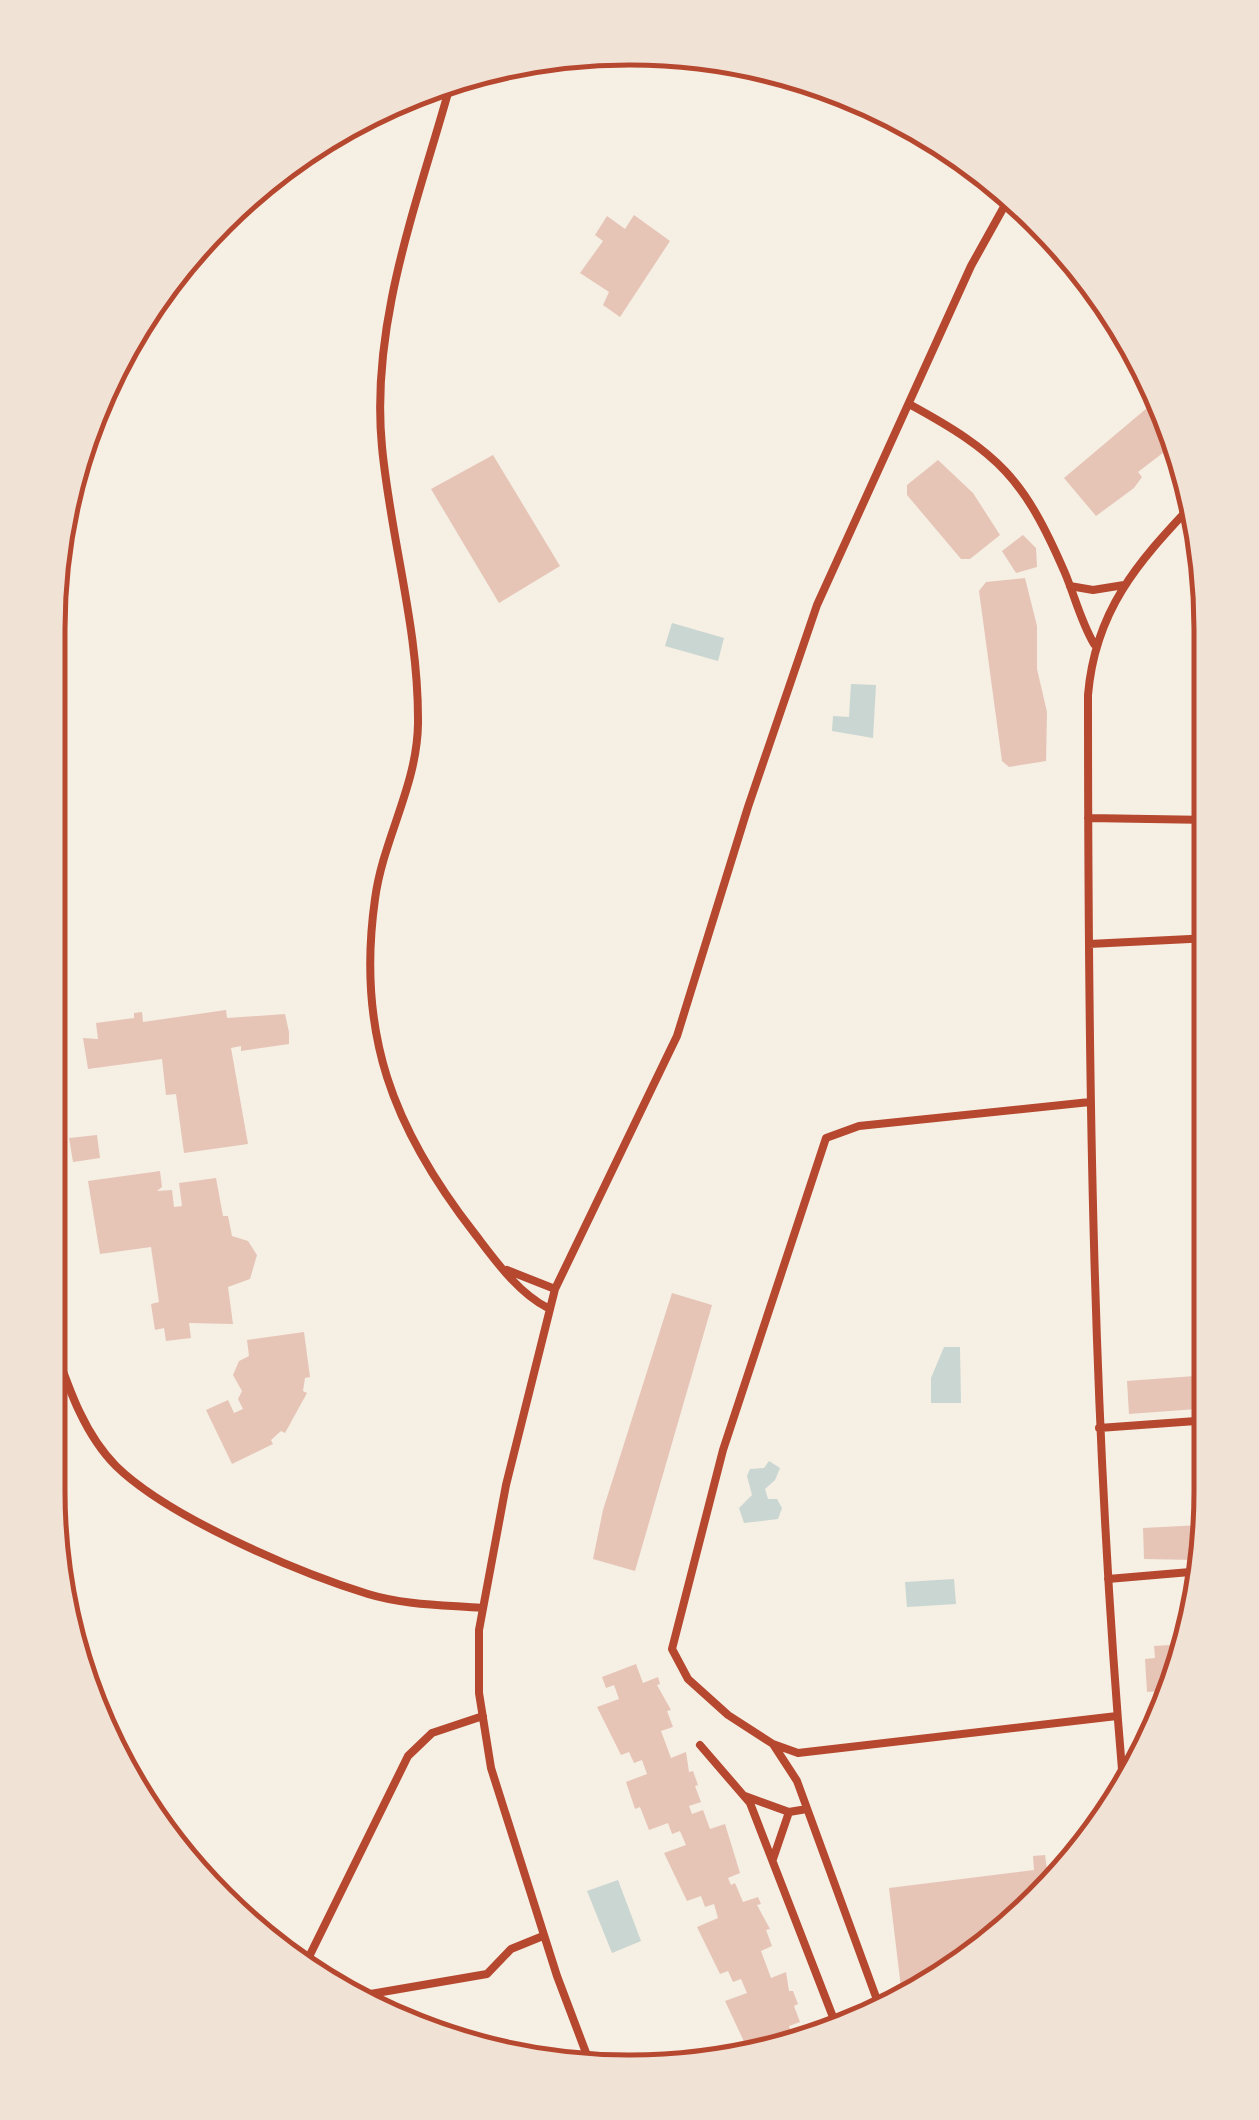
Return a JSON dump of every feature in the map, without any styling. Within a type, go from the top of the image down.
[{"type":"street","points":[[447,95],[398,269],[381,355],[382,447],[417,668],[418,728],[414,770],[375,894],[371,1018],[390,1097],[433,1180],[522,1291],[548,1308]]},
{"type":"street","points":[[586,2053],[543,1936],[491,1768],[478,1656],[482,1608],[548,1308],[677,1036],[748,807],[817,605],[971,266],[1004,207]]},
{"type":"street","points":[[909,404],[966,435],[1010,471],[1040,516],[1094,644]]},
{"type":"street","points":[[1122,1766],[1099,1428],[1090,1102],[1088,695],[1094,644],[1124,585],[1182,516]]},
{"type":"street","points":[[1070,586],[1094,590],[1124,585]]},
{"type":"street","points":[[1088,818],[1194,820]]},
{"type":"street","points":[[1089,944],[1194,939]]},
{"type":"street","points":[[1090,1102],[858,1126],[826,1138],[723,1450],[672,1649],[688,1679],[728,1715],[773,1744],[798,1753],[1117,1716]]},
{"type":"street","points":[[507,1270],[555,1289]]},
{"type":"street","points":[[65,1377],[72,1396],[115,1465],[152,1494],[208,1526],[369,1594],[482,1608]]},
{"type":"street","points":[[1099,1428],[1194,1421]]},
{"type":"street","points":[[1108,1578],[1188,1572]]},
{"type":"street","points":[[310,1955],[408,1756],[432,1733],[483,1716]]},
{"type":"street","points":[[773,1744],[797,1781],[876,1998]]},
{"type":"street","points":[[700,1745],[743,1795],[833,2017]]},
{"type":"street","points":[[743,1795],[789,1812],[808,1810]]},
{"type":"street","points":[[772,1862],[789,1812]]},
{"type":"street","points":[[375,1994],[487,1974],[512,1949],[543,1936]]},
{"type":"shaded area","points":[[672,623],[724,638],[718,661],[665,646]]},
{"type":"shaded area","points":[[851,684],[876,685],[873,738],[832,731],[833,716],[849,717]]},
{"type":"shaded area","points":[[944,1347],[960,1347],[961,1403],[931,1403],[931,1378]]},
{"type":"shaded area","points":[[769,1461],[780,1468],[765,1489],[768,1499],[777,1499],[782,1508],[778,1519],[744,1523],[739,1508],[752,1495],[747,1476],[750,1469],[764,1468]]},
{"type":"shaded area","points":[[954,1579],[956,1604],[907,1607],[905,1582]]},
{"type":"shaded area","points":[[618,1880],[641,1941],[612,1953],[587,1891]]},
{"type":"building","points":[[634,215],[670,241],[620,317],[603,305],[609,292],[580,273],[603,241],[595,235],[607,216],[625,229]]},
{"type":"building","points":[[1148,407],[1165,451],[1138,472],[1142,477],[1134,488],[1096,516],[1064,478]]},
{"type":"building","points":[[493,455],[560,566],[499,603],[431,489]]},
{"type":"building","points":[[938,460],[973,493],[1000,535],[970,559],[961,559],[907,495],[907,485]]},
{"type":"building","points":[[1023,535],[1036,548],[1037,567],[1016,573],[1002,551]]},
{"type":"building","points":[[1025,578],[1037,626],[1037,669],[1047,712],[1046,761],[1009,767],[1002,761],[979,591],[986,582]]},
{"type":"building","points":[[226,1010],[227,1018],[285,1014],[289,1032],[289,1044],[241,1051],[241,1046],[231,1048],[248,1144],[184,1153],[176,1094],[166,1095],[162,1059],[88,1069],[83,1038],[98,1039],[96,1023],[134,1018],[134,1013],[142,1012],[143,1022]]},
{"type":"building","points":[[97,1135],[100,1158],[73,1162],[69,1138]]},
{"type":"building","points":[[160,1171],[162,1187],[157,1191],[172,1190],[174,1207],[182,1206],[179,1183],[216,1178],[223,1216],[228,1216],[232,1236],[248,1241],[257,1255],[250,1279],[228,1287],[233,1324],[189,1323],[191,1338],[166,1341],[164,1328],[155,1330],[151,1304],[159,1302],[151,1247],[100,1254],[88,1181]]},
{"type":"building","points":[[672,1293],[712,1305],[635,1571],[593,1559],[603,1510]]},
{"type":"building","points":[[304,1332],[310,1377],[305,1378],[303,1391],[307,1393],[285,1433],[281,1431],[271,1440],[273,1444],[232,1464],[206,1410],[228,1400],[234,1413],[243,1409],[238,1399],[242,1391],[233,1375],[239,1361],[249,1356],[247,1340]]},
{"type":"building","points":[[1194,1376],[1194,1409],[1129,1414],[1127,1381]]},
{"type":"building","points":[[1193,1525],[1189,1560],[1144,1559],[1143,1528]]},
{"type":"building","points":[[1173,1645],[1157,1691],[1147,1692],[1145,1659],[1155,1658],[1154,1646]]},
{"type":"building","points":[[636,1664],[643,1683],[658,1677],[657,1685],[671,1710],[667,1711],[673,1727],[661,1731],[671,1758],[686,1752],[689,1772],[693,1771],[698,1785],[695,1786],[701,1802],[689,1806],[692,1814],[703,1810],[710,1829],[725,1824],[740,1873],[728,1878],[731,1885],[735,1883],[743,1902],[758,1897],[761,1904],[757,1905],[770,1929],[766,1930],[772,1946],[761,1951],[771,1978],[786,1972],[789,1991],[793,1991],[798,2004],[794,2006],[800,2022],[789,2026],[791,2031],[745,2043],[725,2001],[747,1993],[741,1979],[733,1982],[728,1971],[720,1974],[697,1927],[718,1918],[714,1904],[705,1907],[701,1896],[687,1901],[664,1853],[686,1845],[680,1831],[672,1834],[668,1823],[649,1830],[640,1807],[635,1809],[626,1782],[647,1774],[642,1760],[634,1763],[629,1752],[621,1755],[597,1707],[619,1699],[614,1685],[606,1688],[602,1677]]},
{"type":"building","points":[[1045,1855],[1049,1869],[1029,1890],[973,1938],[901,1985],[889,1888],[1034,1870],[1033,1856]]}]
